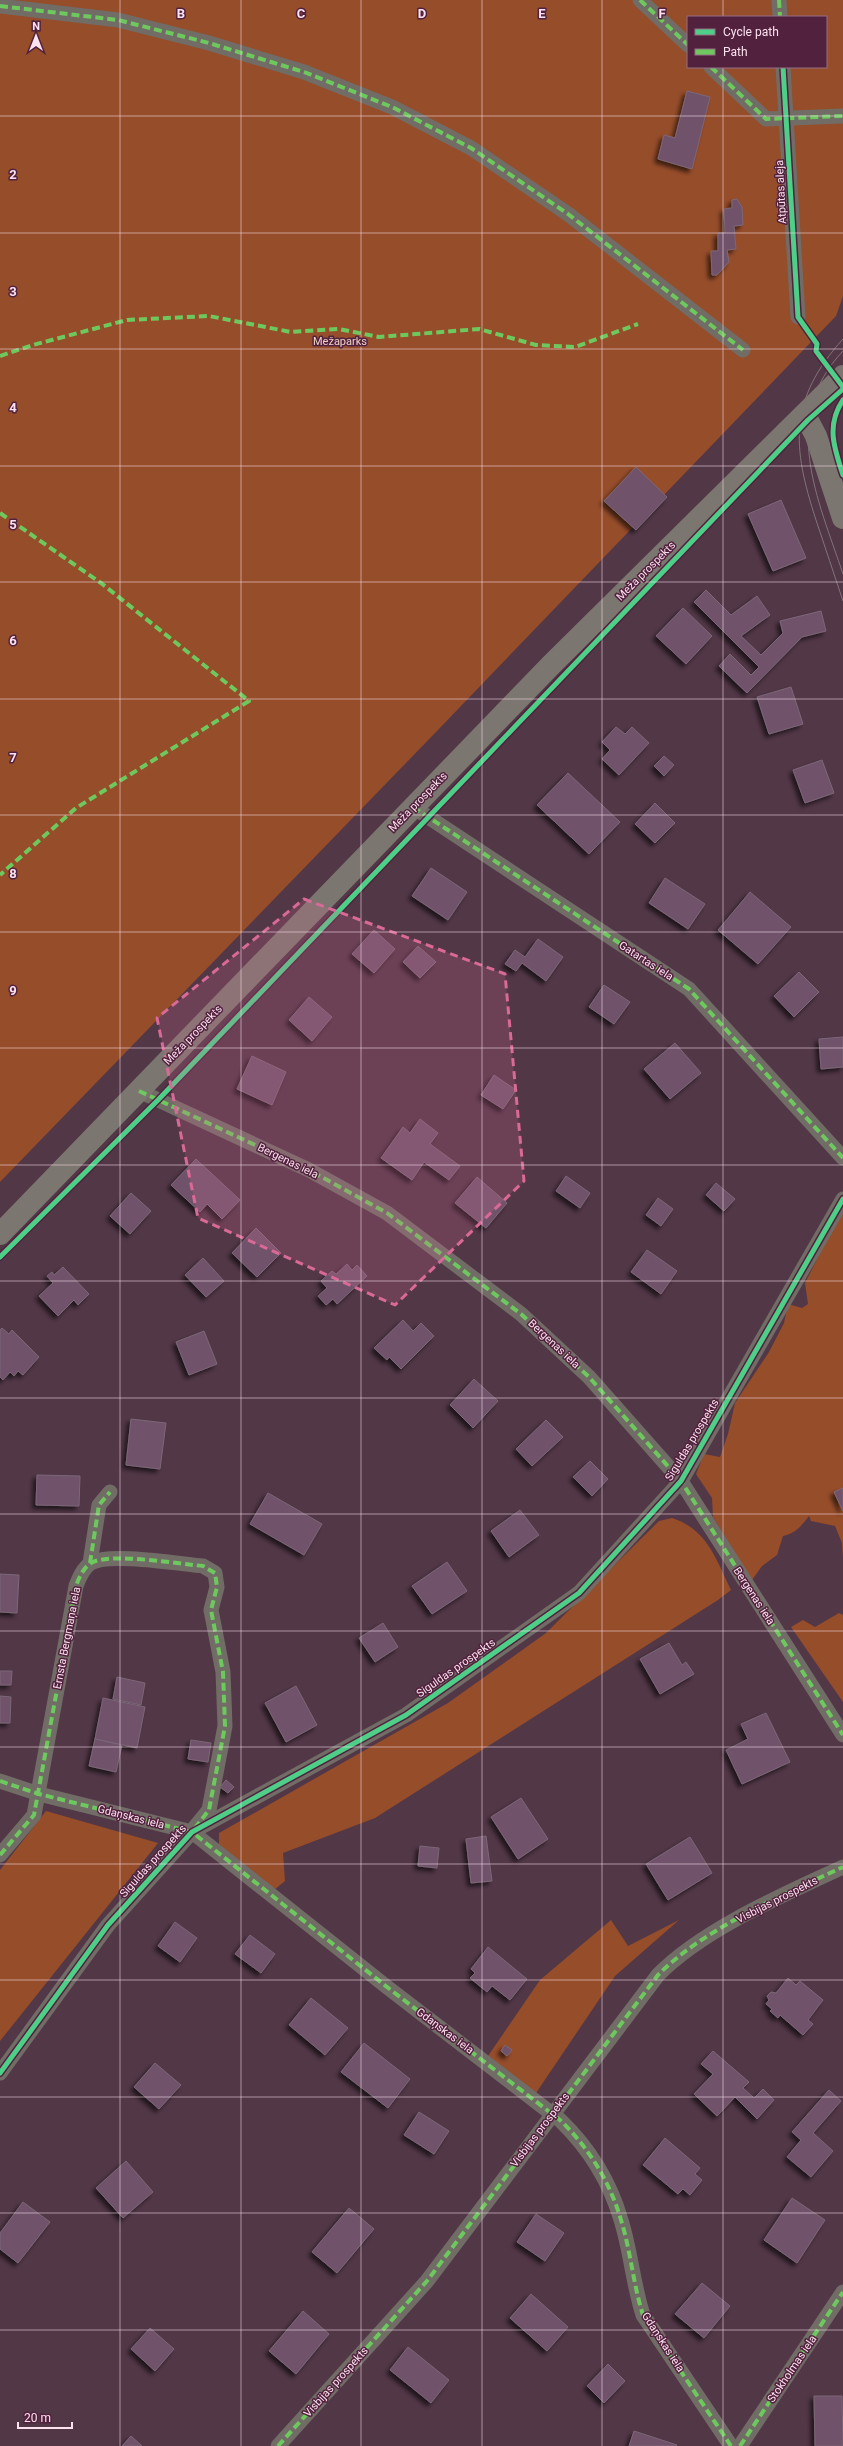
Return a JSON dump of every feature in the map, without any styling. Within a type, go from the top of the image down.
[{"type":"street","points":[[640,0],[687,44]]},
{"type":"street","points":[[779,0],[780,16]]},
{"type":"street","points":[[0,6],[118,20],[209,43],[304,72],[392,107],[471,148],[568,214],[743,350]]},
{"type":"street","points":[[712,68],[766,119],[843,116]]},
{"type":"street","name":"Atpūtas aleja","points":[[783,68],[798,317]]},
{"type":"street","name":"Meža prospekts","points":[[0,1234],[552,664],[843,376]]},
{"type":"street","points":[[805,415],[816,436],[843,518]]},
{"type":"street","name":"Gatartas iela","points":[[413,807],[689,988],[843,1158]]},
{"type":"street","name":"Bergenas iela","points":[[139,1091],[309,1170],[387,1213],[521,1314],[589,1377],[681,1481],[843,1735]]},
{"type":"street","name":"Siguldas prospekts","points":[[0,2073],[108,1926],[192,1832],[406,1715],[579,1593],[681,1481],[843,1199]]},
{"type":"street","points":[[110,1492],[99,1505],[95,1522],[90,1563],[109,1558],[203,1566],[215,1573],[217,1587],[211,1610],[223,1672],[225,1726],[209,1810],[192,1832]]},
{"type":"street","name":"Ernsta Bergmaņa iela","points":[[0,1855],[34,1815],[76,1586],[82,1572],[90,1563]]},
{"type":"street","name":"Gdaņskas iela","points":[[0,1781],[38,1794],[192,1832],[386,1986],[552,2112],[578,2137],[608,2185],[621,2220],[635,2291],[644,2315],[732,2446]]},
{"type":"street","name":"Visbijas prospekts","points":[[278,2446],[427,2281],[552,2112],[649,1986],[668,1964],[699,1941],[760,1907],[843,1867]]},
{"type":"street","name":"Stokholmas iela","points":[[740,2446],[843,2292]]},
{"type":"highlighted area","points":[[304,899],[505,974],[524,1181],[395,1305],[198,1218],[157,1018]]},
{"type":"green space","name":"Mežaparks","points":[[0,0],[843,0],[843,296],[836,316],[0,1182]]},
{"type":"green space","points":[[843,1208],[843,1558],[842,1543],[835,1526],[811,1521],[809,1516],[795,1531],[783,1536],[777,1555],[762,1566],[752,1580],[713,1517],[712,1498],[696,1474],[704,1454],[720,1457],[728,1434],[735,1403],[769,1352],[784,1323],[788,1304],[802,1308],[808,1304],[805,1283]]},
{"type":"green space","points":[[672,1518],[684,1523],[702,1537],[715,1556],[731,1590],[718,1600],[375,1818],[283,1853],[285,1881],[274,1890],[219,1846],[219,1833],[448,1703],[546,1633],[659,1521]]},
{"type":"green space","points":[[839,1613],[843,1615],[843,1702],[791,1627],[803,1620],[815,1627]]},
{"type":"green space","points":[[46,1811],[158,1843],[0,2041],[0,1870]]},
{"type":"green space","points":[[611,1920],[628,1946],[679,1920],[615,1976],[536,2093],[488,2056],[540,1980]]},
{"type":"building","points":[[687,91],[710,97],[692,169],[658,159],[664,135],[675,138]]},
{"type":"building","points":[[737,199],[742,207],[743,225],[734,226],[736,249],[727,250],[729,262],[717,275],[712,275],[711,251],[718,251],[718,233],[725,233],[724,209],[732,208],[732,200]]},
{"type":"building","points":[[636,467],[667,497],[636,530],[604,501]]},
{"type":"building","points":[[781,500],[806,558],[773,571],[748,514]]},
{"type":"building","points":[[706,590],[731,615],[757,596],[770,615],[741,636],[761,655],[783,633],[780,621],[821,611],[826,631],[802,637],[747,693],[719,666],[730,654],[751,675],[759,667],[694,602]]},
{"type":"building","points":[[683,608],[712,636],[686,664],[656,636]]},
{"type":"building","points":[[791,687],[803,724],[769,734],[757,697]]},
{"type":"building","points":[[616,727],[625,734],[632,727],[649,743],[619,775],[602,759],[610,750],[602,742]]},
{"type":"building","points":[[664,756],[674,765],[664,776],[654,766]]},
{"type":"building","points":[[822,760],[834,793],[805,803],[793,770]]},
{"type":"building","points":[[568,773],[620,822],[589,854],[537,805]]},
{"type":"building","points":[[655,803],[675,823],[655,843],[635,824]]},
{"type":"building","points":[[431,868],[467,892],[448,920],[412,896]]},
{"type":"building","points":[[665,878],[705,904],[688,929],[649,903]]},
{"type":"building","points":[[750,892],[791,927],[758,964],[718,930]]},
{"type":"building","points":[[374,930],[395,949],[374,973],[352,954]]},
{"type":"building","points":[[538,939],[563,957],[546,981],[522,963],[516,971],[505,964],[515,950],[525,957]]},
{"type":"building","points":[[418,946],[436,962],[420,978],[403,962]]},
{"type":"building","points":[[799,972],[819,992],[794,1017],[774,996]]},
{"type":"building","points":[[604,985],[630,1002],[614,1024],[589,1007]]},
{"type":"building","points":[[309,997],[332,1017],[312,1041],[289,1020]]},
{"type":"building","points":[[843,1037],[843,1067],[821,1069],[819,1039]]},
{"type":"building","points":[[675,1043],[701,1073],[670,1099],[644,1069]]},
{"type":"building","points":[[252,1056],[286,1072],[272,1105],[237,1089]]},
{"type":"building","points":[[494,1075],[516,1090],[503,1109],[481,1095]]},
{"type":"building","points":[[420,1119],[438,1133],[430,1144],[460,1166],[449,1180],[424,1162],[412,1180],[381,1158],[403,1127],[410,1133]]},
{"type":"building","points":[[196,1159],[240,1200],[222,1219],[207,1204],[200,1212],[171,1185]]},
{"type":"building","points":[[566,1176],[590,1193],[580,1208],[556,1191]]},
{"type":"building","points":[[477,1177],[507,1203],[486,1228],[455,1203]]},
{"type":"building","points":[[716,1183],[735,1199],[724,1211],[706,1195]]},
{"type":"building","points":[[131,1193],[151,1211],[130,1234],[110,1216]]},
{"type":"building","points":[[658,1198],[673,1209],[661,1226],[646,1215]]},
{"type":"building","points":[[256,1228],[281,1253],[257,1277],[232,1253]]},
{"type":"building","points":[[647,1250],[677,1271],[661,1294],[631,1272]]},
{"type":"building","points":[[203,1258],[224,1281],[206,1297],[185,1275]]},
{"type":"building","points":[[347,1264],[352,1270],[357,1265],[367,1276],[337,1304],[333,1299],[326,1305],[318,1296],[327,1288],[321,1281],[332,1271],[336,1274]]},
{"type":"building","points":[[63,1267],[89,1294],[78,1305],[74,1300],[58,1316],[39,1296],[53,1283],[47,1276],[52,1272],[54,1275]]},
{"type":"building","points":[[403,1320],[413,1331],[421,1323],[434,1336],[401,1369],[389,1357],[387,1360],[374,1348]]},
{"type":"building","points":[[2,1328],[9,1334],[12,1330],[39,1357],[23,1375],[18,1371],[14,1376],[10,1372],[3,1380],[0,1377],[0,1330]]},
{"type":"building","points":[[204,1331],[217,1364],[189,1375],[176,1342]]},
{"type":"building","points":[[474,1379],[498,1401],[473,1428],[450,1405]]},
{"type":"building","points":[[131,1419],[166,1423],[160,1469],[126,1465]]},
{"type":"building","points":[[546,1420],[563,1437],[532,1466],[516,1449]]},
{"type":"building","points":[[590,1461],[608,1479],[592,1496],[573,1477]]},
{"type":"building","points":[[37,1475],[80,1476],[79,1506],[36,1505]]},
{"type":"building","points":[[843,1488],[843,1511],[834,1492]]},
{"type":"building","points":[[268,1493],[322,1524],[304,1555],[250,1524]]},
{"type":"building","points":[[520,1510],[539,1535],[509,1557],[491,1531]]},
{"type":"building","points":[[447,1562],[467,1591],[432,1614],[412,1586]]},
{"type":"building","points":[[0,1574],[19,1575],[17,1613],[0,1612]]},
{"type":"building","points":[[383,1623],[398,1647],[375,1662],[359,1638]]},
{"type":"building","points":[[669,1643],[682,1665],[686,1662],[694,1674],[660,1694],[640,1659]]},
{"type":"building","points":[[0,1671],[12,1671],[11,1685],[0,1685]]},
{"type":"building","points":[[117,1677],[145,1683],[141,1705],[113,1699]]},
{"type":"building","points":[[296,1686],[317,1725],[286,1742],[265,1703]]},
{"type":"building","points":[[0,1696],[11,1697],[10,1723],[0,1723]]},
{"type":"building","points":[[103,1698],[145,1707],[137,1748],[95,1739]]},
{"type":"building","points":[[766,1713],[790,1762],[742,1784],[726,1750],[748,1739],[741,1724]]},
{"type":"building","points":[[95,1739],[122,1745],[116,1772],[89,1766]]},
{"type":"building","points":[[191,1740],[211,1743],[208,1762],[188,1759]]},
{"type":"building","points":[[226,1780],[234,1787],[228,1793],[220,1787]]},
{"type":"building","points":[[521,1798],[548,1839],[518,1859],[491,1817]]},
{"type":"building","points":[[486,1836],[492,1881],[471,1883],[466,1839]]},
{"type":"building","points":[[690,1837],[712,1873],[668,1900],[646,1864]]},
{"type":"building","points":[[420,1846],[439,1848],[437,1868],[418,1866]]},
{"type":"building","points":[[175,1922],[197,1938],[180,1962],[158,1946]]},
{"type":"building","points":[[250,1935],[275,1954],[261,1973],[235,1954]]},
{"type":"building","points":[[488,1947],[527,1979],[510,2000],[492,1986],[487,1992],[470,1978],[475,1973],[471,1969]]},
{"type":"building","points":[[788,1978],[796,1985],[800,1981],[823,2000],[808,2020],[813,2024],[803,2035],[780,2015],[778,2018],[770,2011],[772,2009],[766,2004],[769,2000],[767,1996],[771,1992],[776,1993]]},
{"type":"building","points":[[311,1998],[348,2028],[325,2055],[289,2025]]},
{"type":"building","points":[[364,2043],[410,2079],[388,2108],[341,2072]]},
{"type":"building","points":[[505,2045],[512,2050],[507,2056],[501,2051]]},
{"type":"building","points":[[713,2051],[749,2082],[743,2088],[754,2098],[763,2089],[774,2100],[757,2119],[735,2097],[717,2116],[694,2094],[713,2074],[701,2064]]},
{"type":"building","points":[[155,2063],[181,2085],[159,2109],[134,2087]]},
{"type":"building","points":[[829,2090],[841,2101],[813,2133],[833,2151],[811,2177],[787,2157],[801,2140],[792,2132]]},
{"type":"building","points":[[419,2112],[449,2131],[434,2154],[404,2135]]},
{"type":"building","points":[[665,2138],[700,2168],[695,2174],[702,2180],[690,2195],[683,2189],[678,2194],[643,2165]]},
{"type":"building","points":[[126,2161],[153,2192],[123,2218],[96,2188]]},
{"type":"building","points":[[792,2198],[825,2220],[797,2263],[764,2240]]},
{"type":"building","points":[[23,2202],[50,2222],[18,2263],[0,2249],[0,2233]]},
{"type":"building","points":[[349,2208],[374,2229],[337,2273],[312,2252]]},
{"type":"building","points":[[536,2214],[564,2233],[545,2261],[517,2242]]},
{"type":"building","points":[[702,2283],[730,2306],[704,2338],[675,2314]]},
{"type":"building","points":[[531,2294],[568,2327],[547,2351],[510,2318]]},
{"type":"building","points":[[303,2311],[329,2334],[296,2374],[269,2351]]},
{"type":"building","points":[[150,2328],[174,2349],[155,2371],[131,2349]]},
{"type":"building","points":[[408,2347],[449,2380],[431,2403],[390,2370]]},
{"type":"building","points":[[608,2364],[625,2381],[604,2403],[587,2386]]},
{"type":"building","points":[[814,2396],[842,2396],[843,2446],[815,2446]]},
{"type":"building","points":[[634,2431],[677,2445],[629,2446]]},
{"type":"building","points":[[131,2436],[142,2446],[122,2446]]},
{"type":"tram line","points":[[843,339],[825,361],[812,383],[804,404],[800,425],[799,446],[802,469],[808,493],[843,601]]},
{"type":"tram line","points":[[843,351],[824,377],[812,404],[808,431],[810,460],[815,488],[823,517],[843,574]]},
{"type":"marked path","points":[[640,0],[687,44]]},
{"type":"marked path","points":[[779,0],[780,16]]},
{"type":"marked path","points":[[0,6],[118,20],[209,43],[304,72],[392,107],[471,148],[568,214],[743,350]]},
{"type":"marked path","points":[[712,68],[766,119],[843,116]]},
{"type":"marked path","points":[[0,356],[33,345],[127,320],[209,316],[291,332],[339,329],[379,337],[479,329],[536,345],[575,347],[638,324]]},
{"type":"marked path","points":[[0,513],[101,583],[249,701],[76,808],[0,875]]},
{"type":"marked path","points":[[413,807],[689,989],[843,1158]]},
{"type":"marked path","points":[[139,1091],[309,1170],[387,1213],[521,1314],[589,1377],[681,1481],[843,1735]]},
{"type":"marked path","points":[[90,1563],[99,1505],[110,1492]]},
{"type":"marked path","points":[[0,1855],[34,1815],[76,1586],[84,1570],[91,1563],[100,1560],[128,1559],[162,1561],[203,1566],[215,1573],[217,1587],[211,1610],[223,1672],[225,1726],[209,1810],[195,1828]]},
{"type":"marked path","points":[[0,1781],[39,1794],[192,1832],[387,1987],[560,2120],[589,2154],[605,2179],[611,2192],[624,2232],[643,2315],[731,2446]]},
{"type":"marked path","points":[[278,2446],[427,2281],[658,1975],[676,1958],[721,1928],[771,1901],[843,1867]]},
{"type":"marked path","points":[[740,2446],[843,2292]]},
{"type":"cycle path","points":[[783,68],[798,317],[817,344],[816,351],[843,387]]},
{"type":"cycle path","points":[[0,1257],[158,1100],[808,420],[843,389]]},
{"type":"cycle path","points":[[843,400],[838,409],[833,428],[833,437],[843,475]]},
{"type":"cycle path","points":[[0,2073],[108,1925],[192,1832],[406,1715],[579,1593],[681,1481],[843,1199]]}]
